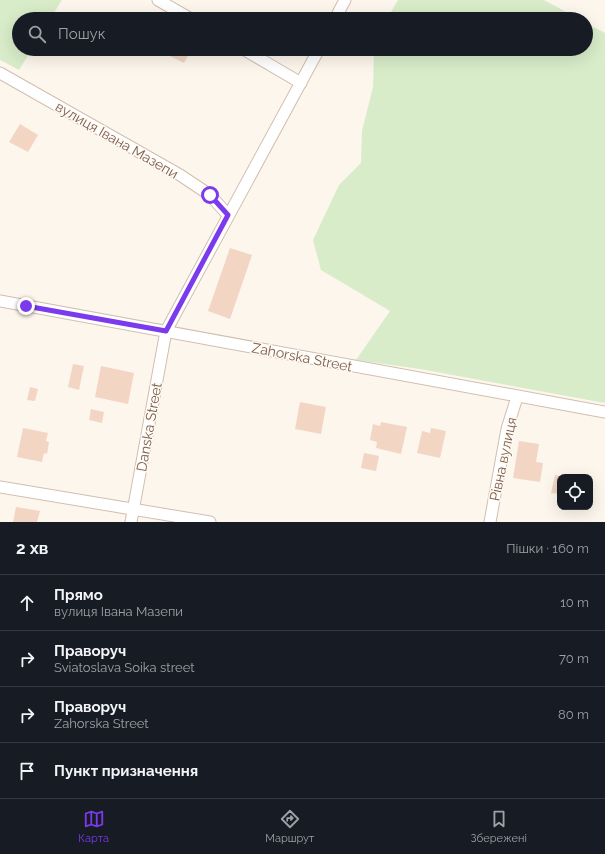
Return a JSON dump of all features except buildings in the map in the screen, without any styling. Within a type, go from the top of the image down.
[{"type":"street","points":[[158,0],[179,12]]},
{"type":"street","points":[[339,12],[345,0]]},
{"type":"street","points":[[255,56],[301,83]]},
{"type":"street","name":"Danska Street","points":[[131,522],[166,331],[315,56]]},
{"type":"street","name":"вулиця Івана Мазепи","points":[[0,73],[180,175],[210,195],[228,215]]},
{"type":"street","name":"Zahorska Street","points":[[0,301],[605,412]]},
{"type":"street","name":"Рівна вулиця","points":[[490,522],[507,430],[517,397]]},
{"type":"street","points":[[0,486],[210,522]]},
{"type":"green space","points":[[0,0],[62,0],[54,12],[12,12],[12,56],[28,56],[19,70],[0,60]]},
{"type":"green space","points":[[398,0],[544,0],[566,12],[391,12]]},
{"type":"green space","points":[[593,27],[605,33],[605,403],[420,369],[356,360],[390,311],[321,270],[313,240],[339,185],[361,163],[362,131],[373,87],[374,56],[593,56]]},
{"type":"route","points":[[26,306],[166,331],[228,215],[210,195]]}]
